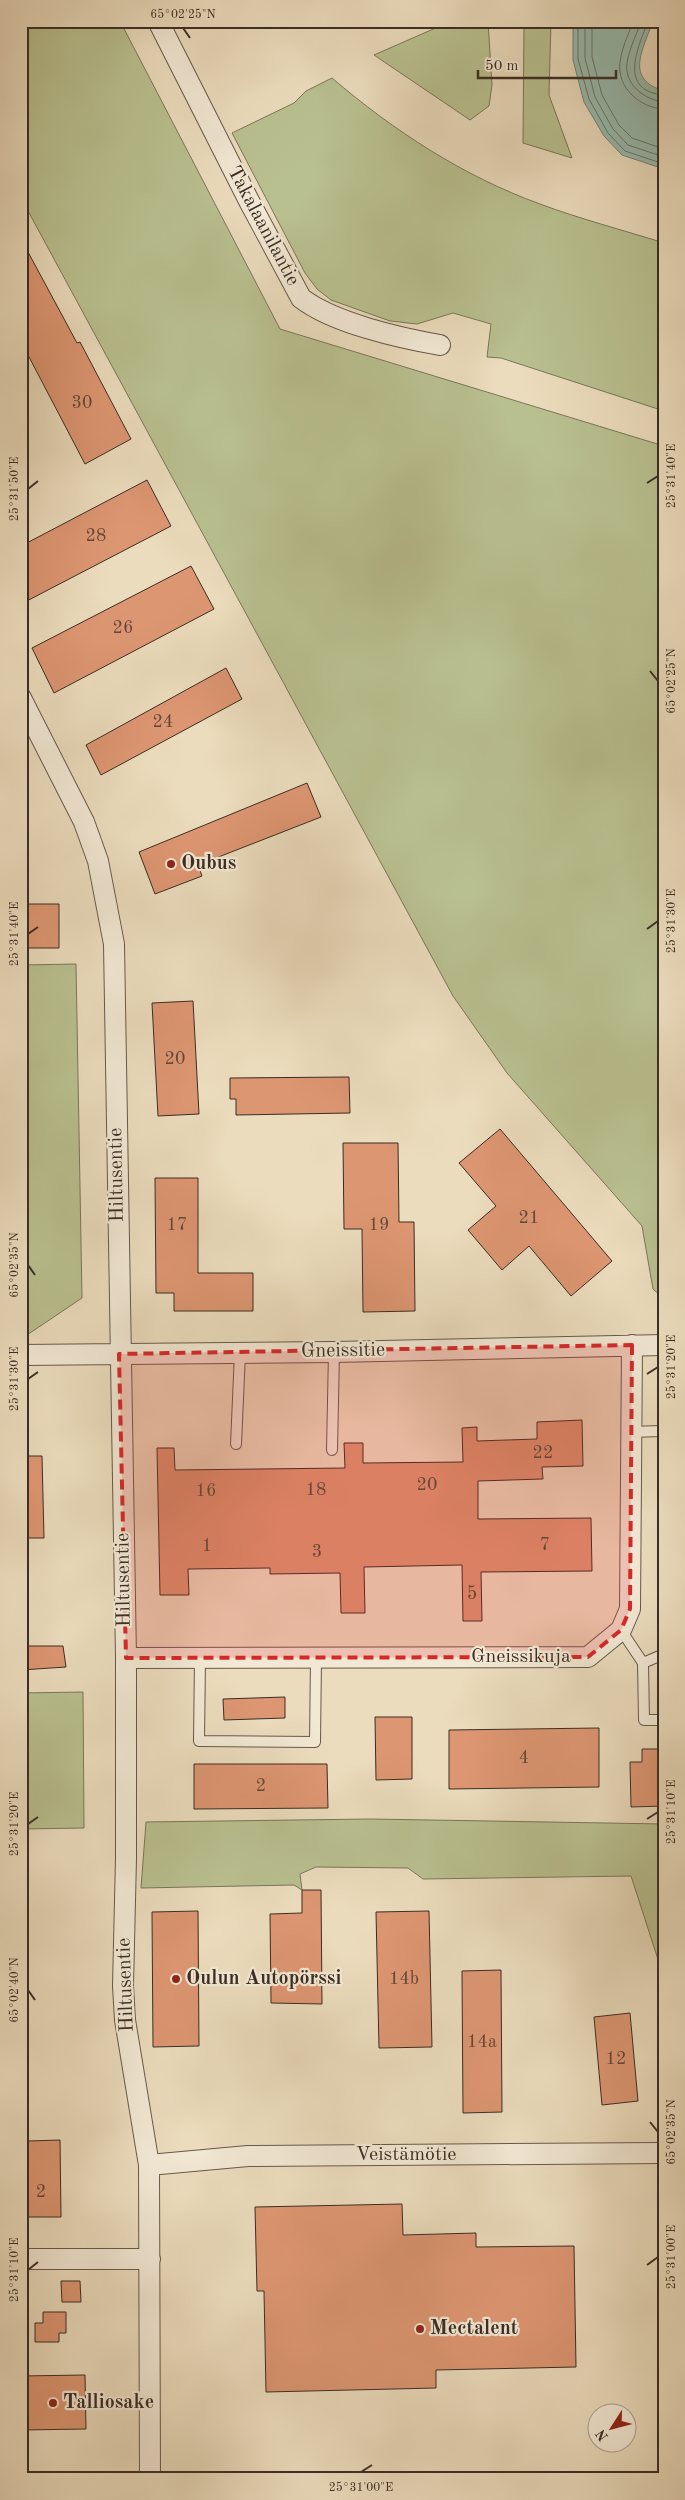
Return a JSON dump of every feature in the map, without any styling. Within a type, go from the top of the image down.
[{"type":"street","name":"Takalaanilantie","points":[[158,21],[249,201],[301,298],[313,308],[328,314],[403,338],[440,345]]},
{"type":"street","name":"Hiltusentie","points":[[21,698],[84,822],[98,861],[114,944],[119,1354],[126,1658],[126,1858],[123,1986],[125,2020],[149,2165],[150,2479]]},
{"type":"street","name":"Gneissitie","points":[[21,1355],[334,1352],[664,1344]]},
{"type":"street","points":[[621,1630],[630,1609],[632,1346]]},
{"type":"street","name":"Gneissikuja","points":[[126,1658],[588,1656],[621,1630]]},
{"type":"street","name":"Veistämötie","points":[[149,2165],[248,2156],[664,2153]]},
{"type":"street","points":[[21,2259],[150,2258]]},
{"type":"lane","points":[[236,1444],[240,1352]]},
{"type":"lane","points":[[332,1450],[334,1352]]},
{"type":"lane","points":[[631,1432],[660,1431],[664,1436]]},
{"type":"lane","points":[[621,1630],[643,1663],[644,1720],[664,1720]]},
{"type":"lane","points":[[643,1663],[664,1654]]},
{"type":"lane","points":[[200,1658],[199,1741],[316,1742],[316,1658]]},
{"type":"highlighted area","points":[[632,1345],[630,1609],[621,1630],[588,1657],[126,1658],[119,1354]]},
{"type":"green space","points":[[21,21],[120,21],[280,329],[664,446],[664,1299],[653,1289],[642,1226],[507,1073],[453,996],[21,198]]},
{"type":"green space","points":[[488,21],[492,85],[489,106],[470,120],[374,55],[447,23]]},
{"type":"green space","points":[[524,21],[551,21],[549,95],[572,158],[523,143]]},
{"type":"green space","points":[[332,78],[405,134],[484,180],[511,193],[586,220],[664,243],[664,411],[501,358],[487,357],[491,324],[453,313],[417,324],[390,321],[331,300],[317,289],[305,273],[232,133],[294,103],[306,91]]},
{"type":"green space","points":[[76,964],[82,1298],[21,1339],[21,965]]},
{"type":"green space","points":[[83,1692],[84,1828],[21,1829],[21,1693]]},
{"type":"green space","points":[[371,1819],[664,1824],[664,1978],[631,1876],[423,1879],[408,1868],[316,1867],[300,1874],[302,1890],[294,1885],[141,1888],[146,1822]]},
{"type":"water","points":[[573,21],[653,21],[642,53],[640,71],[644,79],[652,86],[664,91],[664,169],[622,155],[604,136],[584,102],[573,60]]},
{"type":"building","points":[[21,239],[77,343],[80,342],[131,439],[85,464],[28,355],[21,359]]},
{"type":"building","points":[[147,480],[171,526],[21,604],[21,546]]},
{"type":"building","points":[[191,566],[214,609],[54,693],[32,648]]},
{"type":"building","points":[[226,668],[242,699],[101,775],[86,745]]},
{"type":"building","points":[[307,783],[321,817],[198,865],[202,876],[155,894],[139,852]]},
{"type":"building","points":[[21,904],[59,904],[59,948],[21,948]]},
{"type":"building","points":[[193,1001],[199,1114],[158,1116],[152,1003]]},
{"type":"building","points":[[349,1077],[350,1113],[236,1115],[236,1099],[230,1099],[230,1078]]},
{"type":"building","points":[[500,1129],[612,1261],[571,1296],[529,1246],[502,1270],[468,1230],[496,1206],[459,1163]]},
{"type":"building","points":[[343,1143],[398,1143],[399,1222],[414,1222],[415,1311],[363,1312],[362,1229],[344,1229]]},
{"type":"building","points":[[155,1178],[198,1178],[198,1273],[253,1273],[253,1311],[174,1311],[174,1293],[156,1293]]},
{"type":"building","points":[[582,1420],[583,1466],[542,1467],[543,1479],[478,1481],[478,1519],[591,1518],[592,1571],[481,1572],[482,1621],[463,1621],[462,1565],[364,1567],[365,1613],[341,1613],[340,1573],[270,1574],[270,1568],[188,1569],[189,1595],[160,1595],[157,1448],[174,1448],[175,1470],[345,1468],[344,1443],[363,1443],[363,1463],[463,1462],[462,1428],[477,1427],[477,1441],[537,1439],[537,1422]]},
{"type":"building","points":[[21,1456],[42,1456],[44,1538],[21,1538]]},
{"type":"building","points":[[21,1646],[63,1646],[66,1667],[21,1670]]},
{"type":"building","points":[[285,1697],[285,1718],[224,1720],[223,1699]]},
{"type":"building","points":[[375,1717],[412,1717],[412,1779],[376,1780]]},
{"type":"building","points":[[599,1728],[599,1787],[449,1789],[449,1730]]},
{"type":"building","points":[[642,1749],[664,1749],[664,1806],[631,1807],[630,1762],[642,1762]]},
{"type":"building","points":[[194,1764],[327,1764],[328,1808],[194,1809]]},
{"type":"building","points":[[302,1890],[321,1890],[322,2004],[271,2003],[270,1914],[302,1913]]},
{"type":"building","name":"Oulun Autopörssi","points":[[198,1911],[199,2046],[153,2047],[152,1912]]},
{"type":"building","points":[[429,1911],[432,2047],[379,2048],[376,1912]]},
{"type":"building","points":[[501,1970],[502,2112],[463,2113],[462,1971]]},
{"type":"building","points":[[630,2013],[638,2101],[602,2105],[594,2017]]},
{"type":"building","points":[[60,2140],[61,2217],[28,2217],[28,2208],[21,2208],[21,2176],[28,2176],[28,2141]]},
{"type":"building","name":"Mectalent","points":[[402,2204],[403,2235],[476,2233],[476,2247],[574,2246],[576,2367],[436,2370],[436,2388],[266,2392],[264,2291],[257,2291],[255,2207]]},
{"type":"building","points":[[61,2281],[80,2281],[81,2302],[62,2302]]},
{"type":"building","points":[[43,2312],[66,2312],[66,2333],[59,2333],[59,2342],[35,2342],[35,2323],[43,2323]]},
{"type":"building","name":"Talliosake","points":[[85,2375],[86,2429],[21,2430],[21,2376]]},
{"type":"place","name":"Oubus","points":[[171,864]]},
{"type":"place","name":"Oulun Autopörssi","points":[[176,1979]]},
{"type":"place","name":"Mectalent","points":[[420,2329]]},
{"type":"place","name":"Talliosake","points":[[53,2403]]}]
